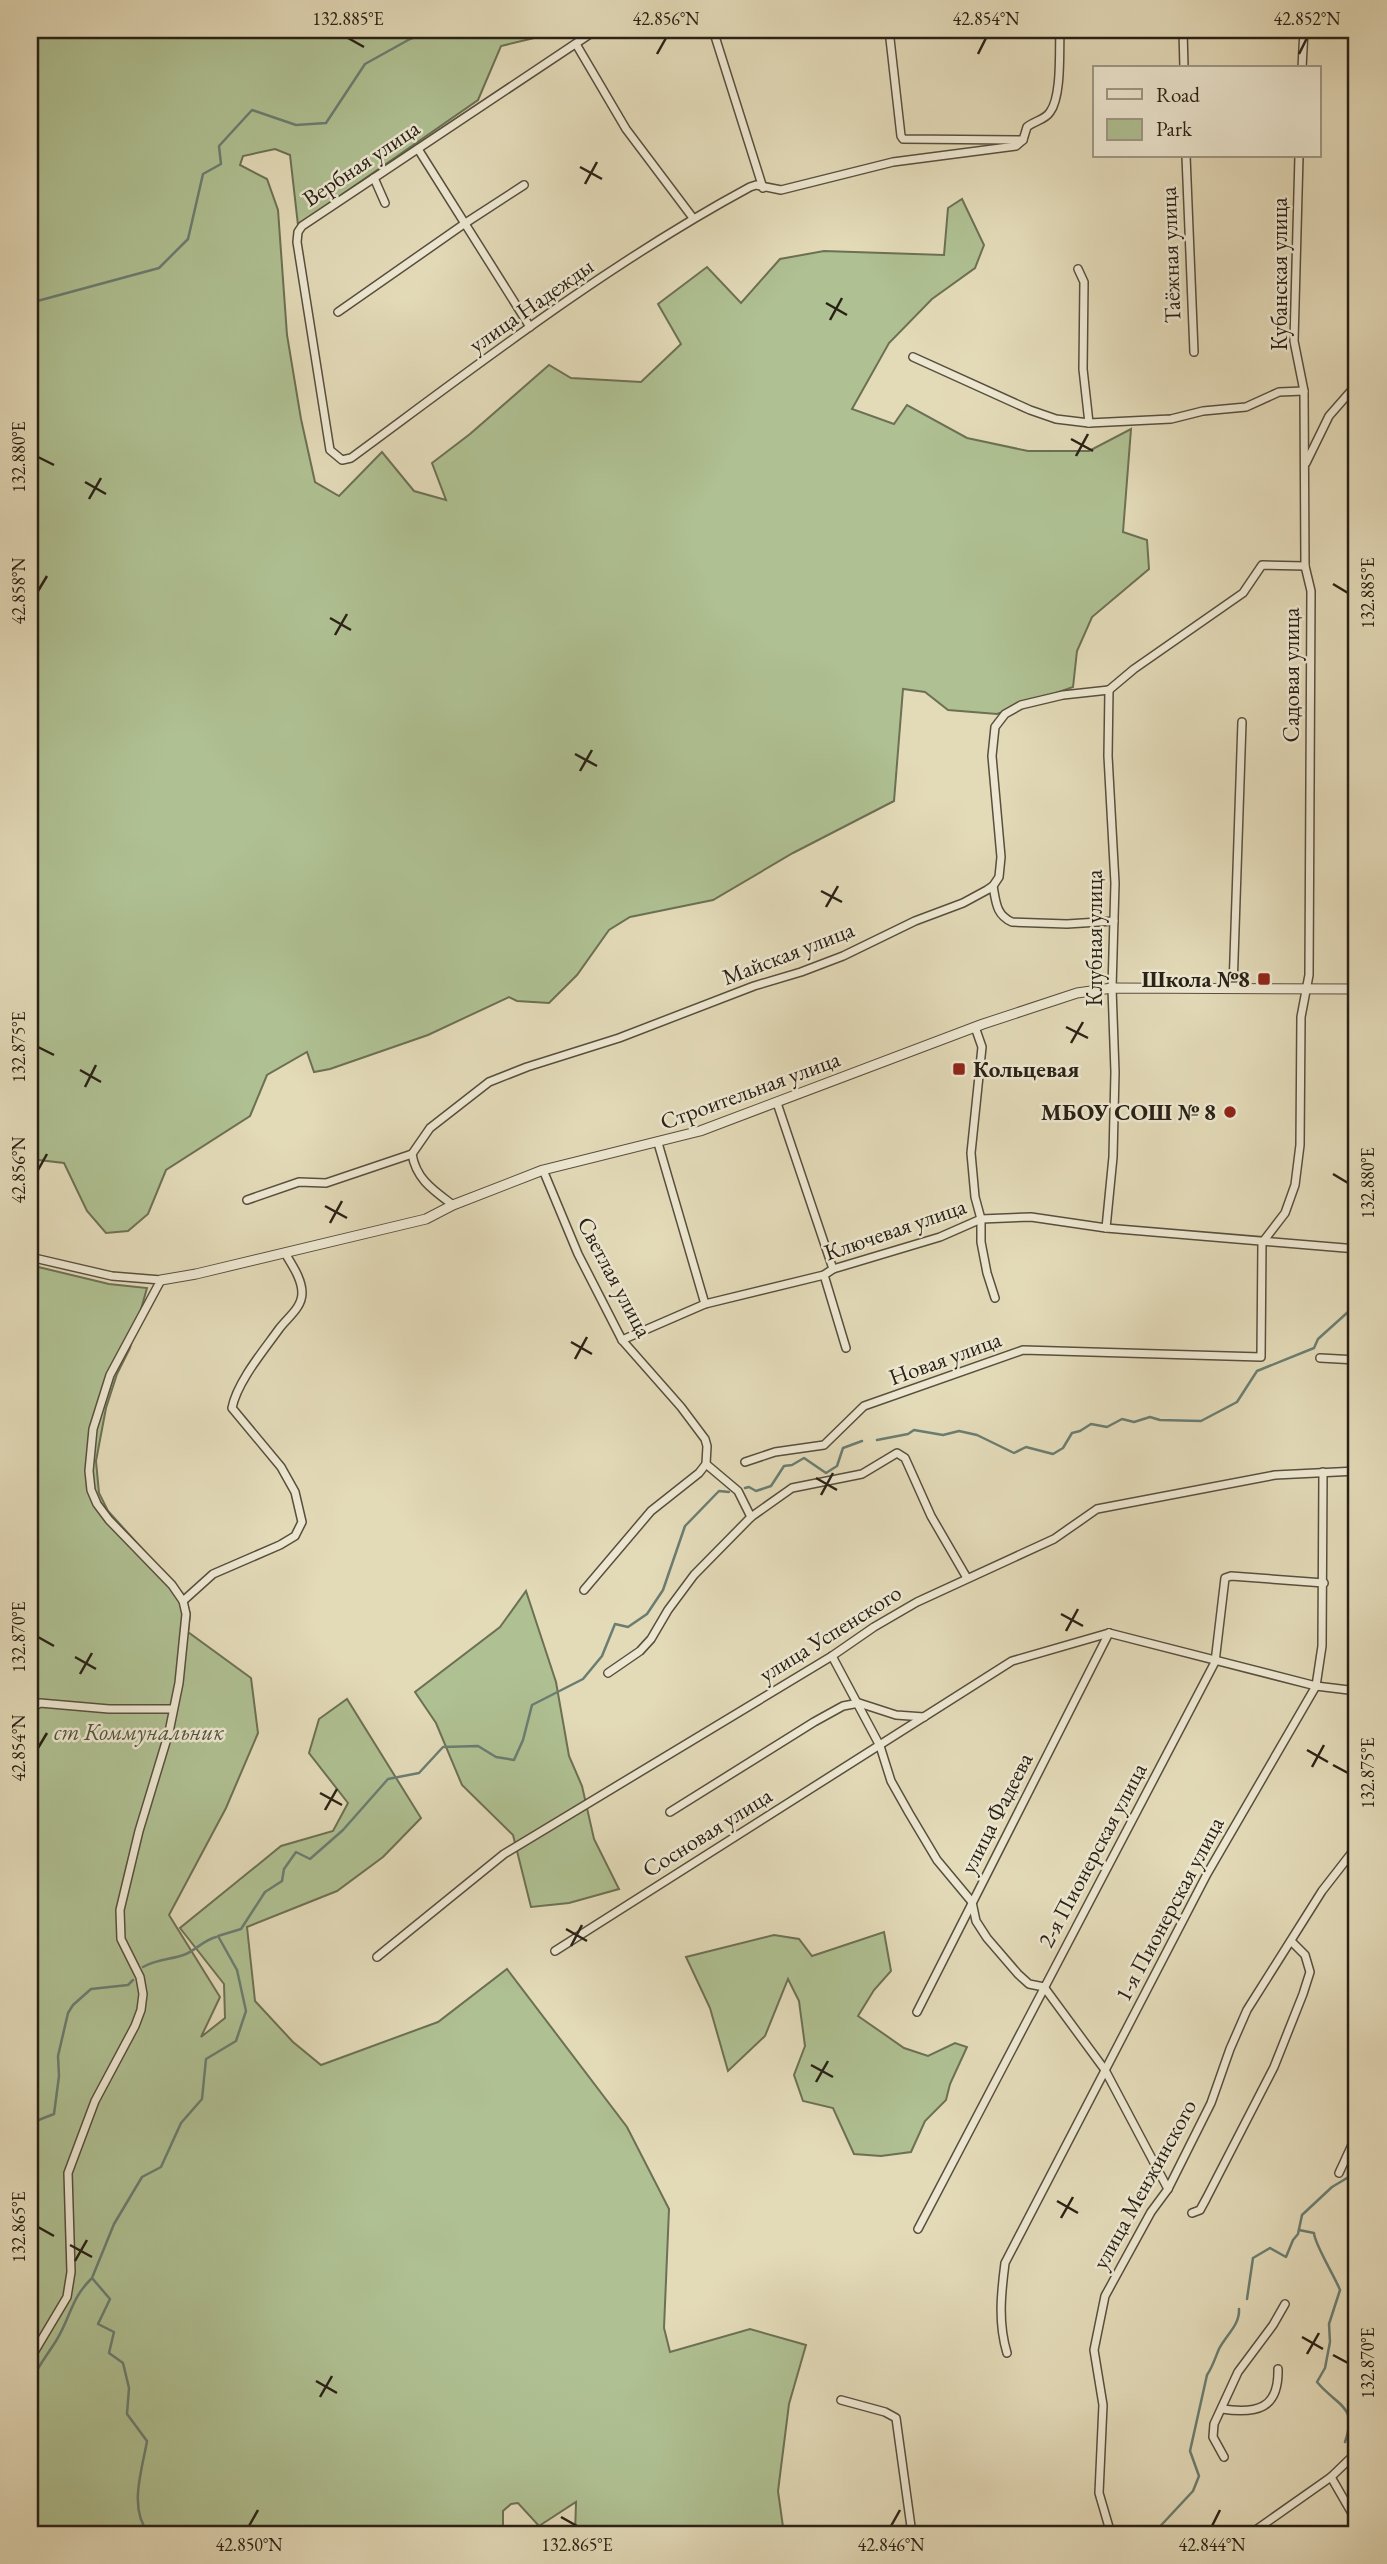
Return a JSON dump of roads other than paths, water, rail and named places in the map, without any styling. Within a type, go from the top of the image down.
[{"type":"street","name":"Вербная улица","points":[[330,450],[297,242],[298,232],[302,226],[596,30]]},
{"type":"street","points":[[713,30],[763,188]]},
{"type":"street","points":[[889,30],[901,135],[904,139],[1023,140],[1027,127],[1046,117],[1054,106],[1060,30]]},
{"type":"street","points":[[1183,30],[1184,66]]},
{"type":"street","points":[[1302,66],[1304,30]]},
{"type":"street","points":[[576,44],[626,129],[693,218]]},
{"type":"street","name":"улица Надежды","points":[[330,450],[342,460],[351,458],[530,327],[693,218],[750,187],[756,185],[782,190],[893,162],[1016,146],[1023,140]]},
{"type":"street","points":[[418,149],[530,327]]},
{"type":"street","name":"Таёжная улица","points":[[1186,158],[1194,352]]},
{"type":"street","name":"Кубанская улица","points":[[1299,158],[1294,341],[1304,391]]},
{"type":"street","points":[[374,178],[385,203]]},
{"type":"street","points":[[338,312],[524,185]]},
{"type":"street","points":[[1078,269],[1084,282],[1083,369],[1089,423]]},
{"type":"street","points":[[913,357],[1030,410],[1056,419],[1089,423],[1171,419],[1203,411],[1246,407],[1279,392],[1304,391]]},
{"type":"street","points":[[1304,467],[1328,416],[1357,384]]},
{"type":"street","name":"Садовая улица","points":[[1262,1243],[1285,1213],[1295,1185],[1300,1144],[1301,1017],[1308,989],[1311,591],[1305,566],[1304,391]]},
{"type":"street","points":[[1114,921],[1067,924],[1012,922],[1004,919],[999,912],[993,886],[999,877],[1001,857],[992,756],[995,727],[1005,714],[1021,705],[1063,695],[1110,690],[1134,669],[1243,593],[1262,565],[1305,566]]},
{"type":"street","name":"Клубная улица","points":[[1106,1228],[1114,1157],[1115,1072],[1112,988],[1115,883],[1108,756],[1110,690]]},
{"type":"street","points":[[1233,988],[1242,722]]},
{"type":"street","name":"Майская улица","points":[[412,1154],[430,1129],[489,1082],[811,968],[915,921],[963,903],[993,886]]},
{"type":"street","name":"Строительная улица","points":[[161,1280],[426,1219],[453,1205],[543,1170],[700,1131],[975,1027],[1077,993],[1112,988],[1357,989]]},
{"type":"street","points":[[975,1027],[982,1047],[971,1153],[986,1273],[995,1298]]},
{"type":"street","points":[[777,1103],[833,1269]]},
{"type":"street","points":[[658,1143],[705,1304]]},
{"type":"street","points":[[247,1200],[299,1182],[326,1183],[412,1154],[414,1169],[432,1189],[453,1205]]},
{"type":"street","name":"Светлая улица","points":[[543,1170],[578,1254],[622,1340],[681,1407],[705,1439],[705,1464]]},
{"type":"street","name":"Ключевая улица","points":[[622,1340],[705,1304],[824,1275],[833,1269],[940,1237],[981,1219],[1031,1217],[1106,1228],[1357,1249]]},
{"type":"street","name":"Новая улица","points":[[745,1462],[775,1452],[824,1445],[864,1406],[1023,1350],[1261,1357],[1262,1243]]},
{"type":"street","points":[[183,1601],[213,1574],[280,1545],[295,1535],[302,1522],[295,1492],[281,1466],[232,1408],[234,1397],[253,1367],[281,1326],[299,1306],[302,1293],[296,1272],[285,1253]]},
{"type":"street","points":[[30,1257],[112,1276],[161,1280],[110,1375],[93,1429],[89,1471],[91,1490],[97,1504],[109,1520],[173,1585],[183,1601],[186,1614],[179,1683],[169,1732],[139,1831],[120,1910],[121,1939],[140,1977],[143,1994],[141,2010],[95,2101],[68,2174],[71,2272],[67,2297],[30,2359]]},
{"type":"street","points":[[824,1275],[846,1348]]},
{"type":"street","points":[[1320,1358],[1357,1360]]},
{"type":"street","points":[[608,1673],[640,1651],[651,1639],[694,1575],[751,1517],[792,1488],[862,1475],[897,1453],[905,1458],[931,1516],[967,1578]]},
{"type":"street","points":[[584,1590],[652,1511],[693,1479],[705,1464],[738,1491],[751,1517]]},
{"type":"street","name":"улица Успенского","points":[[377,1957],[504,1854],[832,1656],[874,1627],[917,1602],[1054,1539],[1097,1509],[1275,1475],[1357,1471]]},
{"type":"street","name":"1-я Пионерская улица","points":[[1007,2353],[1002,2335],[1000,2302],[1005,2263],[1208,1874],[1316,1686],[1322,1646],[1323,1472]]},
{"type":"street","name":"2-я Пионерская улица","points":[[918,2230],[1215,1662],[1225,1578],[1231,1576],[1324,1583]]},
{"type":"street","points":[[1109,1633],[1316,1686],[1357,1691]]},
{"type":"street","name":"Сосновая улица","points":[[555,1951],[1012,1661],[1109,1633]]},
{"type":"street","name":"улица Фадеева","points":[[917,2011],[1109,1633]]},
{"type":"street","points":[[832,1656],[880,1746],[891,1781],[937,1860],[972,1902],[976,1921],[987,1938],[1029,1984],[1044,1987],[1105,2070],[1168,2189]]},
{"type":"street","points":[[30,1709],[40,1703],[109,1709],[173,1709]]},
{"type":"street","points":[[670,1812],[814,1721],[843,1706],[859,1703],[896,1715],[924,1717]]},
{"type":"street","name":"улица Менжинского","points":[[1111,2534],[1099,2493],[1103,2405],[1094,2350],[1102,2307],[1133,2243],[1168,2189],[1211,2103],[1247,2010],[1322,1891],[1357,1846]]},
{"type":"street","points":[[1192,2213],[1200,2210],[1274,2067],[1303,1994],[1310,1972],[1305,1955],[1291,1941]]},
{"type":"street","points":[[1339,2173],[1357,2134]]},
{"type":"street","points":[[1224,2457],[1213,2437],[1214,2424],[1238,2372],[1285,2304]]},
{"type":"street","points":[[1222,2409],[1245,2413],[1262,2407],[1272,2396],[1278,2382],[1278,2369]]},
{"type":"street","points":[[841,2400],[885,2412],[896,2418],[912,2534]]},
{"type":"street","points":[[1251,2534],[1331,2477],[1356,2454]]},
{"type":"street","points":[[1331,2477],[1357,2522]]},
{"type":"waterway","points":[[30,303],[159,268],[188,239],[203,174],[221,164],[219,146],[252,110],[296,125],[326,123],[365,64],[410,39],[433,30]]},
{"type":"waterway","points":[[877,1440],[908,1434],[914,1430],[943,1435],[959,1431],[977,1435],[1014,1453],[1026,1447],[1053,1454],[1063,1448],[1072,1433],[1091,1424],[1107,1427],[1122,1419],[1134,1422],[1150,1417],[1160,1420],[1201,1421],[1237,1402],[1257,1371],[1314,1348],[1318,1339],[1348,1312],[1357,1312]]},
{"type":"waterway","points":[[745,1488],[756,1491],[771,1486],[784,1466],[804,1458],[826,1473],[837,1466],[843,1448],[862,1441]]},
{"type":"waterway","points":[[149,2534],[139,2513],[138,2501],[147,2441],[127,2414],[129,2388],[123,2363],[109,2353],[114,2332],[98,2324],[110,2299],[92,2278],[114,2224],[142,2177],[161,2167],[181,2123],[202,2099],[206,2059],[236,2041],[246,2011],[237,1970],[218,1936],[241,1929],[265,1892],[282,1881],[284,1869],[296,1852],[310,1859],[343,1830],[388,1779],[419,1773],[443,1747],[478,1746],[496,1757],[514,1760],[523,1740],[532,1705],[583,1679],[602,1656],[615,1624],[628,1627],[647,1614],[663,1590],[685,1526],[719,1491],[729,1492]]},
{"type":"waterway","points":[[143,1967],[186,1954],[216,1937]]},
{"type":"waterway","points":[[32,2130],[36,2121],[54,2114],[59,2076],[58,2056],[68,2013],[73,2005],[91,1989],[128,1985],[133,1980]]},
{"type":"waterway","points":[[1247,2299],[1253,2258],[1270,2248],[1286,2257],[1298,2234],[1302,2215],[1332,2187],[1357,2172]]},
{"type":"waterway","points":[[1299,2230],[1314,2233],[1340,2290],[1329,2324],[1330,2342],[1325,2368],[1317,2382],[1347,2413],[1349,2421],[1345,2442]]},
{"type":"waterway","points":[[30,2383],[61,2332],[79,2294],[91,2279]]},
{"type":"waterway","points":[[1153,2534],[1193,2491],[1199,2476],[1190,2451],[1207,2375],[1219,2349],[1235,2325],[1239,2309]]},
{"type":"place","name":"Школа №8","points":[[1264,979]]},
{"type":"place","name":"Кольцевая","points":[[959,1069]]},
{"type":"place","name":"МБОУ СОШ № 8","points":[[1230,1112]]},
{"type":"park label","name":"ст Коммунальник","points":[[139,1732]]}]
